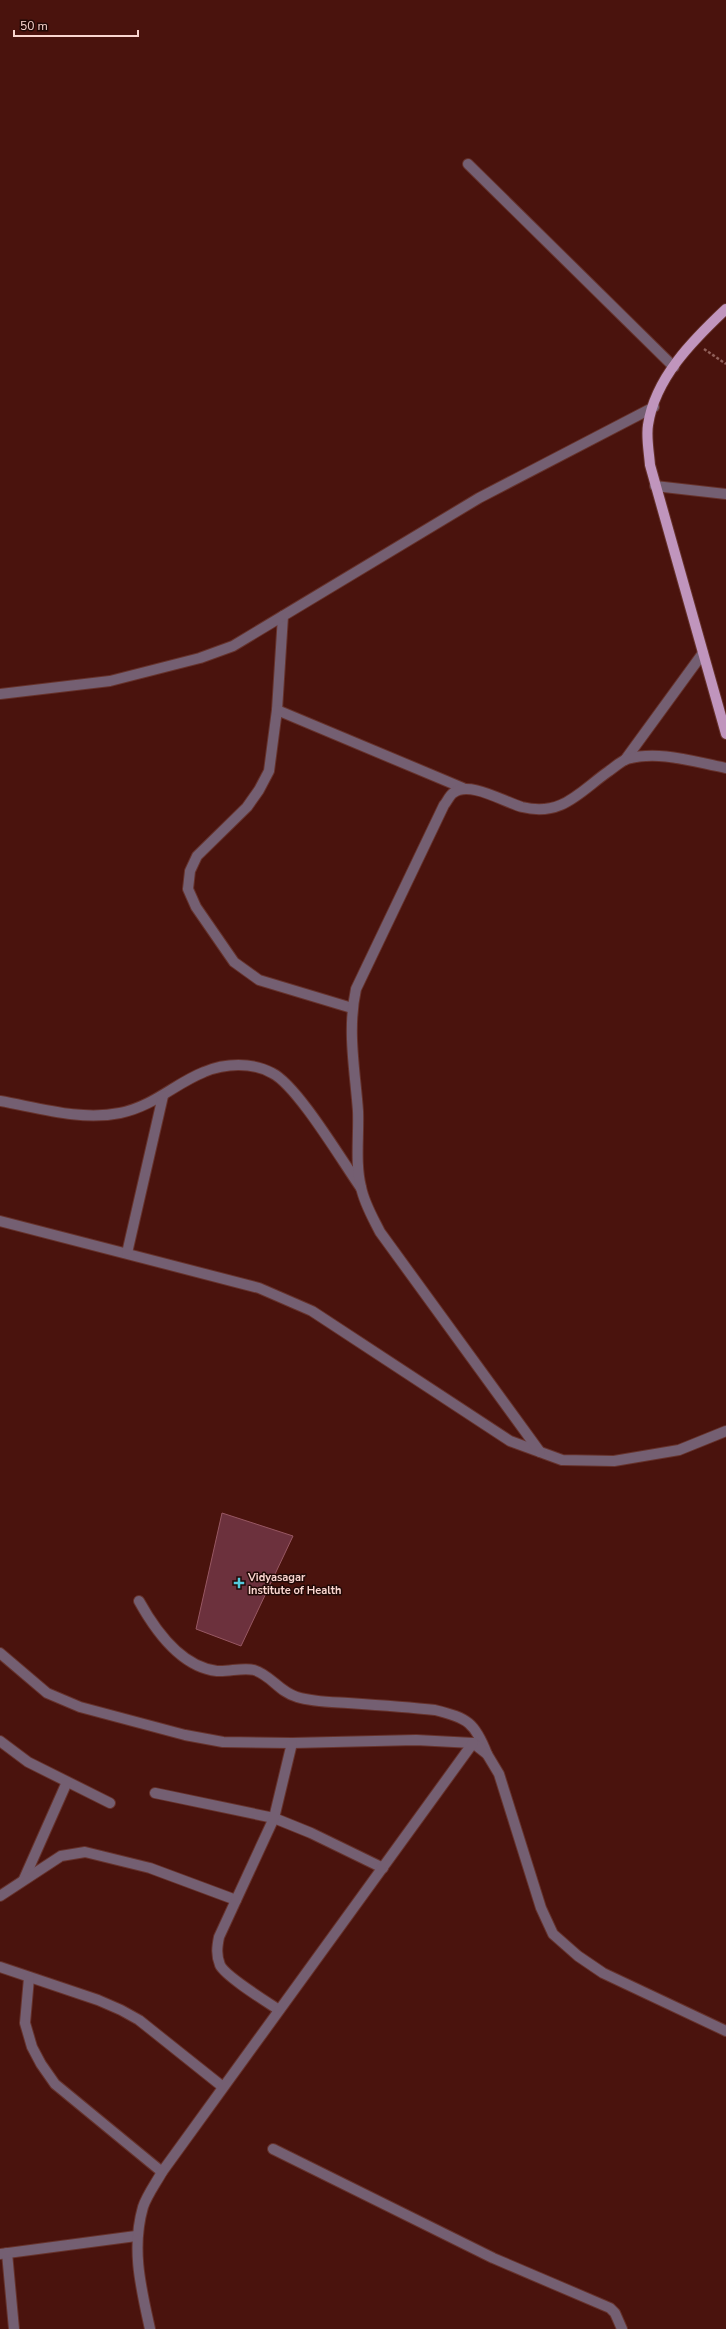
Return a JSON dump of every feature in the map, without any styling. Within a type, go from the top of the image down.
[{"type":"main road","points":[[726,309],[692,341],[674,367],[660,388],[648,425],[650,465],[655,486],[726,734]]},
{"type":"street","points":[[468,164],[674,367]]},
{"type":"street","points":[[0,694],[110,681],[200,658],[233,646],[479,498],[654,407]]},
{"type":"street","points":[[655,486],[726,494]]},
{"type":"street","points":[[283,616],[277,710],[268,770],[259,790],[247,807],[197,856],[190,871],[188,889],[205,919],[234,962],[246,973],[259,980],[352,1008]]},
{"type":"street","points":[[277,710],[463,788],[479,791],[538,811],[559,807],[573,800],[625,760],[703,653]]},
{"type":"street","points":[[625,760],[644,756],[659,756],[726,768]]},
{"type":"street","points":[[361,1188],[358,1112],[351,1031],[352,1008],[356,989],[444,805],[453,793],[463,788]]},
{"type":"street","points":[[0,1102],[94,1116],[120,1113],[147,1105],[204,1072],[230,1065],[254,1066],[273,1073],[293,1091],[361,1188],[380,1232],[540,1452]]},
{"type":"street","points":[[127,1253],[163,1096]]},
{"type":"street","points":[[0,1220],[259,1288],[312,1311],[510,1441],[562,1460],[614,1461],[679,1450],[726,1431]]},
{"type":"street","points":[[139,1601],[150,1622],[167,1642],[189,1661],[202,1668],[218,1671],[252,1669],[262,1673],[282,1691],[307,1700],[436,1710],[450,1713],[472,1724],[479,1734],[499,1774],[541,1908],[553,1934],[578,1956],[604,1973],[726,2031]]},
{"type":"street","points":[[0,1653],[47,1693],[87,1709],[185,1735],[223,1742],[292,1743],[416,1740],[473,1743],[488,1754]]},
{"type":"street","points":[[0,1741],[28,1762],[110,1804]]},
{"type":"street","points":[[279,2010],[221,1966],[216,1952],[219,1938],[274,1818],[292,1743]]},
{"type":"street","points":[[150,2329],[137,2266],[136,2236],[144,2206],[162,2172],[473,1743]]},
{"type":"street","points":[[24,1880],[67,1782]]},
{"type":"street","points":[[155,1793],[274,1818],[311,1833],[383,1868]]},
{"type":"street","points":[[0,1896],[61,1856],[85,1852],[150,1868],[236,1900]]},
{"type":"street","points":[[0,1967],[98,2000],[127,2013],[139,2020],[223,2087]]},
{"type":"street","points":[[29,1978],[25,2023],[32,2047],[41,2064],[55,2084],[162,2172]]},
{"type":"street","points":[[273,2149],[493,2258],[610,2308],[615,2313],[622,2329]]},
{"type":"street","points":[[14,2329],[4,2254],[136,2236]]},
{"type":"path","points":[[692,341],[726,364]]},
{"type":"building","name":"Vidyasagar Institute of Health","points":[[222,1513],[293,1536],[241,1646],[196,1629]]},
{"type":"place","name":"Vidyasagar Institute of Health","points":[[239,1583]]}]
